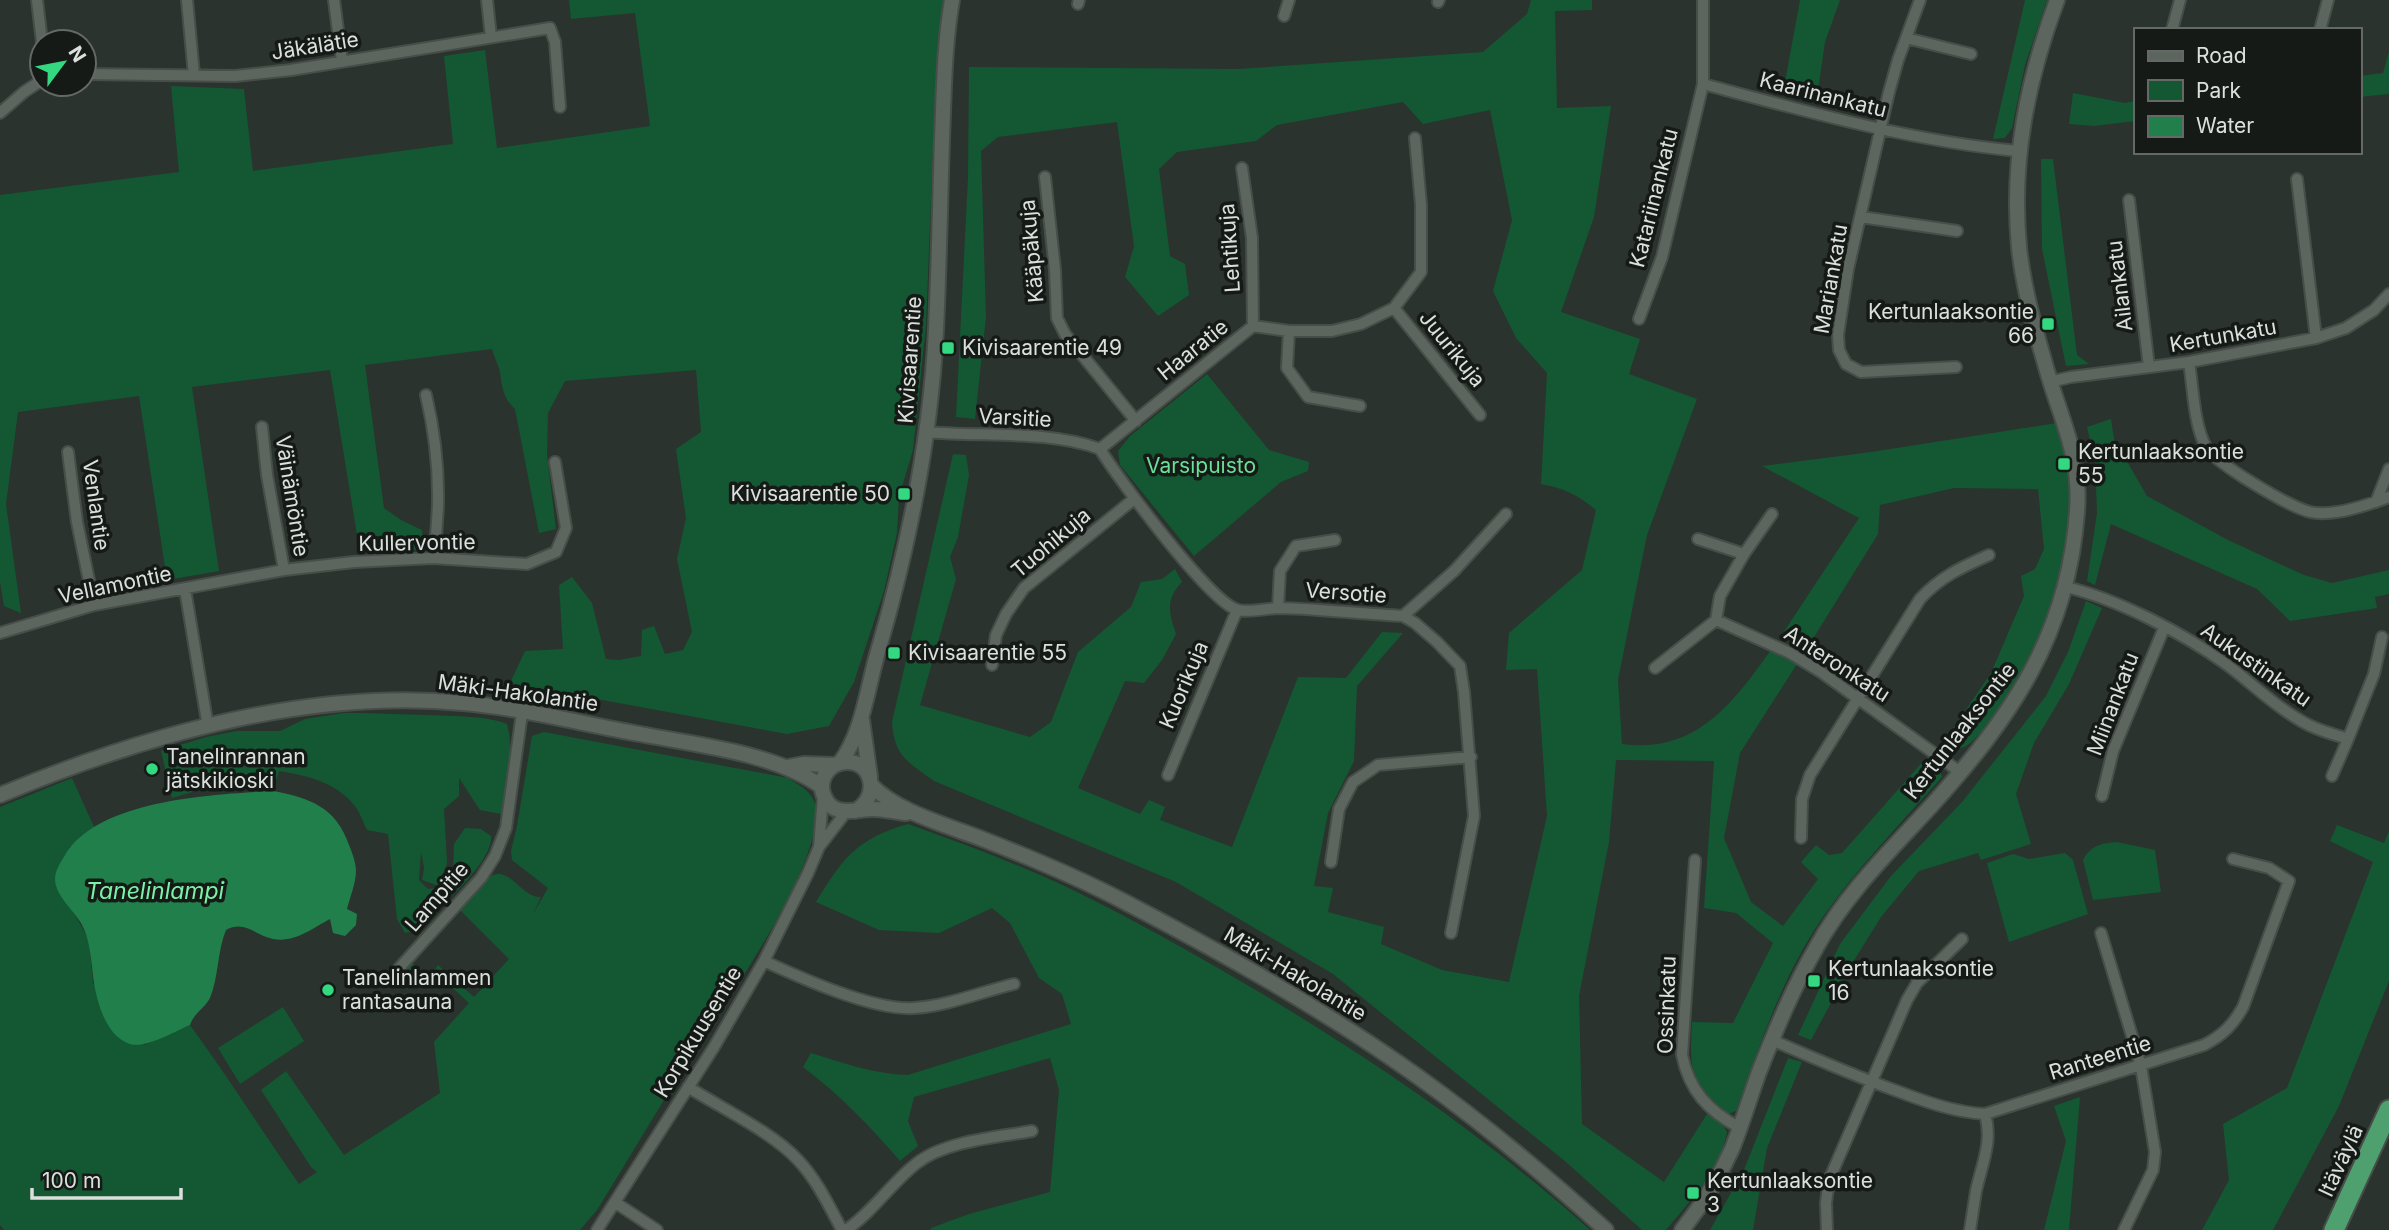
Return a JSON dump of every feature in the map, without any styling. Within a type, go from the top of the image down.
[{"type":"highway","name":"Itäväylä","points":[[2334,1230],[2389,1110]]},
{"type":"highway","name":"Itäväylä","points":[[2344,1230],[2389,1134]]},
{"type":"street","points":[[37,0],[40,28]]},
{"type":"street","points":[[187,0],[194,75]]},
{"type":"street","points":[[334,0],[342,61]]},
{"type":"street","points":[[486,0],[491,37]]},
{"type":"street","name":"Kivisaarentie","points":[[837,764],[852,745],[862,717],[906,544],[926,432],[936,331],[945,63],[952,0]]},
{"type":"street","points":[[1284,16],[1289,0]]},
{"type":"street","points":[[1703,0],[1703,85]]},
{"type":"street","name":"Mariankatu","points":[[1920,0],[1898,60],[1848,269],[1838,335],[1839,350],[1846,365],[1861,372],[1956,367]]},
{"type":"street","name":"Kertunlaaksontie","points":[[1682,1230],[1712,1187],[1731,1152],[1772,1040],[1797,983],[1833,918],[1860,883],[1960,772],[2013,704],[2032,674],[2066,587],[2078,510],[2078,476],[2072,443],[2049,382],[2026,290],[2019,248],[2017,204],[2018,151],[2035,68],[2057,0]]},
{"type":"street","points":[[2173,28],[2180,0]]},
{"type":"street","points":[[2321,28],[2328,0]]},
{"type":"street","name":"Jäkälätie","points":[[98,74],[235,76],[291,70],[550,28],[555,42],[559,107]]},
{"type":"street","points":[[1906,38],[1971,54]]},
{"type":"street","name":"Kaarinankatu","points":[[1703,85],[1881,131],[2018,151]]},
{"type":"street","name":"Katariinankatu","points":[[1639,319],[1662,257],[1703,85]]},
{"type":"street","points":[[0,113],[28,89]]},
{"type":"street","name":"Haaratie","points":[[1100,449],[1253,326],[1289,331],[1332,331],[1361,324],[1394,308],[1421,272],[1421,205],[1415,138]]},
{"type":"street","name":"Lehtikuja","points":[[1242,168],[1252,238],[1253,326]]},
{"type":"street","name":"Kääpäkuja","points":[[1045,177],[1057,318],[1065,334],[1136,421]]},
{"type":"street","points":[[2297,178],[2316,338]]},
{"type":"street","name":"Ailankatu","points":[[2129,200],[2149,367]]},
{"type":"street","points":[[1861,217],[1957,231]]},
{"type":"street","name":"Kertunkatu","points":[[2049,382],[2189,362],[2316,338],[2346,328],[2374,310],[2389,293]]},
{"type":"street","name":"Juurikuja","points":[[1394,308],[1480,415]]},
{"type":"street","points":[[1289,331],[1287,368],[1308,397],[1360,406]]},
{"type":"street","points":[[2189,362],[2204,444],[2212,457],[2227,468],[2311,513],[2331,512],[2389,497]]},
{"type":"street","points":[[426,395],[434,428],[439,471],[439,523],[433,558]]},
{"type":"street","name":"Väinämöntie","points":[[262,427],[267,475],[284,570]]},
{"type":"street","name":"Varsitie","points":[[926,432],[1060,439],[1082,442],[1100,449]]},
{"type":"street","points":[[1100,449],[1134,499],[1206,585],[1228,606],[1237,610]]},
{"type":"street","name":"Venlantie","points":[[68,452],[94,606]]},
{"type":"street","name":"Kullervontie","points":[[185,589],[284,570],[354,562],[433,558],[527,564],[556,552],[566,528],[555,461]]},
{"type":"street","points":[[2376,502],[2389,469]]},
{"type":"street","name":"Tuohikuja","points":[[992,665],[996,635],[1006,614],[1024,588],[1134,499]]},
{"type":"street","points":[[1403,616],[1454,571],[1506,514]]},
{"type":"street","points":[[1655,668],[1716,620],[1720,596],[1744,554],[1772,514]]},
{"type":"street","points":[[1698,539],[1744,554]]},
{"type":"street","points":[[1278,608],[1280,571],[1296,546],[1335,540]]},
{"type":"street","points":[[1801,838],[1802,799],[1810,775],[1920,599],[1933,584],[1947,574],[1989,555]]},
{"type":"street","name":"Aukustinkatu","points":[[2066,587],[2088,592],[2196,644],[2227,664],[2281,709],[2305,724],[2348,739]]},
{"type":"street","name":"Vellamontie","points":[[0,633],[94,606],[185,589],[208,727]]},
{"type":"street","name":"Versotie","points":[[1237,610],[1278,608],[1403,616],[1430,635],[1460,666],[1471,757],[1474,816],[1451,933]]},
{"type":"street","name":"Kuorikuja","points":[[1168,775],[1237,610]]},
{"type":"street","name":"Anteronkatu","points":[[1716,620],[1790,653],[1960,772]]},
{"type":"street","name":"Miinankatu","points":[[2102,796],[2113,751],[2164,628]]},
{"type":"street","points":[[2332,776],[2374,674],[2382,637]]},
{"type":"street","name":"Mäki-Hakolantie","points":[[0,795],[89,762],[208,727],[285,711],[373,700],[465,703],[712,747],[788,767],[822,791]]},
{"type":"street","name":"Lampitie","points":[[392,976],[481,878],[495,856],[506,828],[522,713]]},
{"type":"street","name":"Kivisaarentie","points":[[862,717],[871,781]]},
{"type":"street","points":[[1331,862],[1339,809],[1353,782],[1378,765],[1471,757]]},
{"type":"street","points":[[847,762],[861,766],[871,781],[867,801],[850,811],[832,807],[822,791],[825,775],[837,764],[847,762]]},
{"type":"street","name":"Mäki-Hakolantie","points":[[788,767],[837,764]]},
{"type":"street","name":"Mäki-Hakolantie","points":[[871,781],[884,797],[924,817],[1021,854],[1114,897],[1197,939],[1280,987],[1417,1076],[1536,1168],[1606,1230]]},
{"type":"street","name":"Korpikuusentie","points":[[819,848],[822,791]]},
{"type":"street","name":"Mäki-Hakolantie","points":[[850,811],[883,809],[924,817]]},
{"type":"street","name":"Korpikuusentie","points":[[597,1230],[764,961],[819,848],[850,811]]},
{"type":"street","name":"Ranteentie","points":[[1772,1040],[1870,1082],[1939,1106],[1966,1113],[1985,1114],[2204,1045],[2221,1036],[2234,1023],[2243,1007],[2289,881],[2269,868],[2233,859]]},
{"type":"street","name":"Ossinkatu","points":[[1695,860],[1682,1055],[1686,1076],[1696,1092],[1713,1110],[1740,1128]]},
{"type":"street","points":[[2101,933],[2141,1066],[2155,1152],[2153,1170],[2124,1230]]},
{"type":"street","points":[[1827,1230],[1829,1180],[1907,1000],[1917,983],[1962,939]]},
{"type":"street","points":[[764,961],[814,984],[870,1002],[911,1009],[1014,984]]},
{"type":"street","points":[[688,1087],[779,1144],[797,1160],[813,1178],[844,1230],[861,1220],[918,1163],[934,1153],[962,1144],[1032,1131]]},
{"type":"street","points":[[1970,1230],[1976,1190],[1988,1144],[1989,1128],[1985,1114]]},
{"type":"street","points":[[616,1203],[657,1230]]},
{"type":"green space","points":[[569,0],[945,0],[935,101],[926,326],[913,450],[899,497],[897,533],[884,591],[854,682],[829,726],[787,734],[510,683],[525,651],[563,649],[559,585],[572,577],[592,603],[606,659],[619,660],[641,656],[642,630],[654,626],[665,654],[683,650],[692,632],[677,559],[686,518],[676,449],[701,432],[696,370],[565,381],[548,413],[547,455],[556,529],[539,533],[515,409],[504,392],[492,349],[365,365],[384,508],[422,530],[424,550],[359,547],[330,370],[192,387],[219,571],[167,580],[139,396],[18,412],[6,504],[21,613],[4,606],[0,582],[0,195],[179,172],[171,86],[244,89],[253,171],[453,144],[444,56],[485,50],[497,148],[650,126],[635,13],[571,19]]},
{"type":"green space","points":[[1531,0],[1592,0],[1592,10],[1555,11],[1557,108],[1611,106],[1594,217],[1561,312],[1640,339],[1629,374],[1697,399],[1647,535],[1618,680],[1622,744],[1648,745],[1671,741],[1692,733],[1727,706],[1771,650],[1797,664],[1740,753],[1724,838],[1751,902],[1783,926],[1818,879],[1801,862],[1816,845],[1829,855],[1842,853],[1926,758],[1939,767],[1942,777],[1864,864],[1807,942],[1783,989],[1736,1111],[1728,1114],[1706,1093],[1695,1074],[1691,1052],[1692,1022],[1733,1023],[1773,943],[1736,913],[1704,908],[1714,761],[1616,760],[1609,842],[1579,996],[1582,1124],[1664,1182],[1707,1114],[1719,1119],[1727,1132],[1718,1158],[1703,1184],[1666,1230],[1642,1230],[1566,1162],[1333,974],[1176,882],[934,781],[904,757],[893,734],[892,722],[953,454],[966,455],[969,475],[958,537],[950,557],[956,579],[920,705],[1030,737],[1051,722],[1078,652],[1131,607],[1141,582],[1162,579],[1175,569],[1182,582],[1173,594],[1170,607],[1176,634],[1162,660],[1144,683],[1125,681],[1078,788],[1140,814],[1149,800],[1165,807],[1160,820],[1232,847],[1298,677],[1346,678],[1382,632],[1403,633],[1357,686],[1354,761],[1328,813],[1314,886],[1333,888],[1328,912],[1384,927],[1381,944],[1442,970],[1509,982],[1547,816],[1537,669],[1506,670],[1509,633],[1582,570],[1596,510],[1570,493],[1541,484],[1547,373],[1516,338],[1493,291],[1512,220],[1490,110],[1423,124],[1403,102],[1277,125],[1256,141],[1177,152],[1159,169],[1170,256],[1185,264],[1189,295],[1158,316],[1125,277],[1134,246],[1117,122],[998,137],[981,151],[986,317],[975,419],[956,417],[968,177],[969,67],[1239,69],[1483,52],[1527,14]]},
{"type":"green space","points":[[1800,0],[1840,0],[1825,42],[1816,104],[1783,93]]},
{"type":"green space","points":[[2025,0],[2047,0],[2025,65],[2012,128],[2005,138],[1993,139]]},
{"type":"green space","points":[[2389,52],[2389,94],[2361,97],[2361,76],[2383,73]]},
{"type":"green space","points":[[2073,93],[2125,103],[2134,101],[2134,121],[2094,126],[2069,124]]},
{"type":"green space","points":[[2041,159],[2053,159],[2077,355],[2089,364],[2066,366],[2042,249]]},
{"type":"green space","name":"Varsipuisto","points":[[1207,374],[1269,450],[1309,462],[1308,471],[1281,482],[1194,556],[1120,465],[1118,451],[1130,436]]},
{"type":"green space","points":[[2111,419],[2114,439],[2147,496],[2228,540],[2304,575],[2332,583],[2389,570],[2389,594],[2375,597],[2377,608],[2290,621],[2257,589],[2111,524],[2095,585],[2087,581],[2097,513],[2095,461],[2087,427]]},
{"type":"green space","points":[[2057,423],[2068,473],[2069,510],[2067,539],[2055,597],[2046,624],[2021,677],[1997,713],[1970,743],[1956,748],[1945,740],[1991,673],[2024,596],[2021,576],[2035,569],[2044,549],[2038,489],[1954,488],[1880,505],[1878,534],[1806,650],[1781,636],[1859,518],[1762,466]]},
{"type":"green space","points":[[2086,601],[2102,608],[2069,684],[2034,743],[2016,794],[2031,844],[1981,860],[1978,853],[1919,871],[1881,917],[1811,1040],[1798,1035],[1840,944],[1891,876],[1962,802],[2046,696],[2068,652]]},
{"type":"green space","points":[[344,713],[474,717],[507,724],[510,758],[501,814],[480,810],[459,778],[459,796],[444,809],[447,863],[439,886],[422,880],[424,868],[421,852],[419,880],[428,889],[441,887],[453,873],[454,844],[465,828],[481,829],[491,836],[489,847],[483,860],[461,887],[414,931],[405,933],[397,919],[388,834],[367,830],[354,805],[329,785],[309,777],[279,771],[274,787],[196,791],[172,798],[161,751],[237,731],[280,731],[305,719]]},
{"type":"green space","points":[[544,732],[788,778],[809,794],[816,808],[813,834],[803,866],[768,936],[597,1210],[580,1230],[4,1230],[0,1225],[0,807],[72,778],[94,827],[69,848],[74,913],[89,940],[93,983],[144,1045],[190,1025],[299,1184],[317,1172],[311,1167],[261,1090],[286,1071],[344,1155],[440,1093],[434,1042],[469,1003],[434,971],[438,965],[474,997],[509,959],[460,910],[486,879],[496,874],[509,878],[527,892],[541,897],[533,914],[548,888],[512,860],[511,851],[532,736]]},
{"type":"green space","points":[[908,824],[971,847],[1075,891],[1242,982],[1422,1097],[1508,1161],[1590,1230],[931,1230],[969,1214],[1050,1192],[1059,1090],[1050,1058],[914,1097],[908,1121],[918,1146],[900,1161],[854,1111],[803,1067],[811,1053],[871,1070],[908,1075],[1071,1024],[1062,994],[1039,978],[1010,923],[992,908],[939,933],[879,930],[816,902],[834,873],[853,852],[875,836]]},
{"type":"green space","points":[[2337,825],[2384,843],[2389,831],[2389,981],[2339,1106],[2273,1230],[2202,1230],[2229,1180],[2223,1124],[2287,1088],[2373,862],[2330,841]]},
{"type":"green space","points":[[2117,842],[2155,850],[2161,892],[2093,900],[2083,860],[2097,846]]},
{"type":"green space","points":[[2065,853],[2073,860],[2088,914],[2009,942],[1987,863],[2013,854],[2029,859]]},
{"type":"green space","points":[[411,962],[421,972],[407,989],[396,979]]},
{"type":"green space","points":[[283,1007],[304,1041],[240,1084],[218,1048]]},
{"type":"green space","points":[[1788,1058],[1802,1062],[1767,1148],[1753,1230],[1710,1230],[1744,1170]]},
{"type":"green space","points":[[2080,1097],[2069,1230],[2044,1230],[2066,1141],[2054,1106]]},
{"type":"water","name":"Tanelinlampi","points":[[273,791],[299,797],[320,806],[344,832],[356,868],[347,909],[357,914],[356,925],[345,936],[333,933],[330,919],[303,934],[281,940],[244,927],[226,930],[210,998],[190,1025],[144,1044],[130,1044],[120,1039],[101,1011],[84,930],[56,885],[58,866],[81,836],[103,822],[130,811],[190,798]]},
{"type":"place","name":"Kertunlaaksontie 66","points":[[2048,324]]},
{"type":"place","name":"Kivisaarentie 49","points":[[948,348]]},
{"type":"place","name":"Kertunlaaksontie 55","points":[[2064,464]]},
{"type":"place","name":"Kivisaarentie 50","points":[[904,494]]},
{"type":"place","name":"Kivisaarentie 55","points":[[894,653]]},
{"type":"place","name":"Tanelinrannan jätskikioski","points":[[152,769]]},
{"type":"place","name":"Kertunlaaksontie 16","points":[[1814,981]]},
{"type":"place","name":"Tanelinlammen rantasauna","points":[[328,990]]},
{"type":"place","name":"Kertunlaaksontie 3","points":[[1693,1193]]}]
